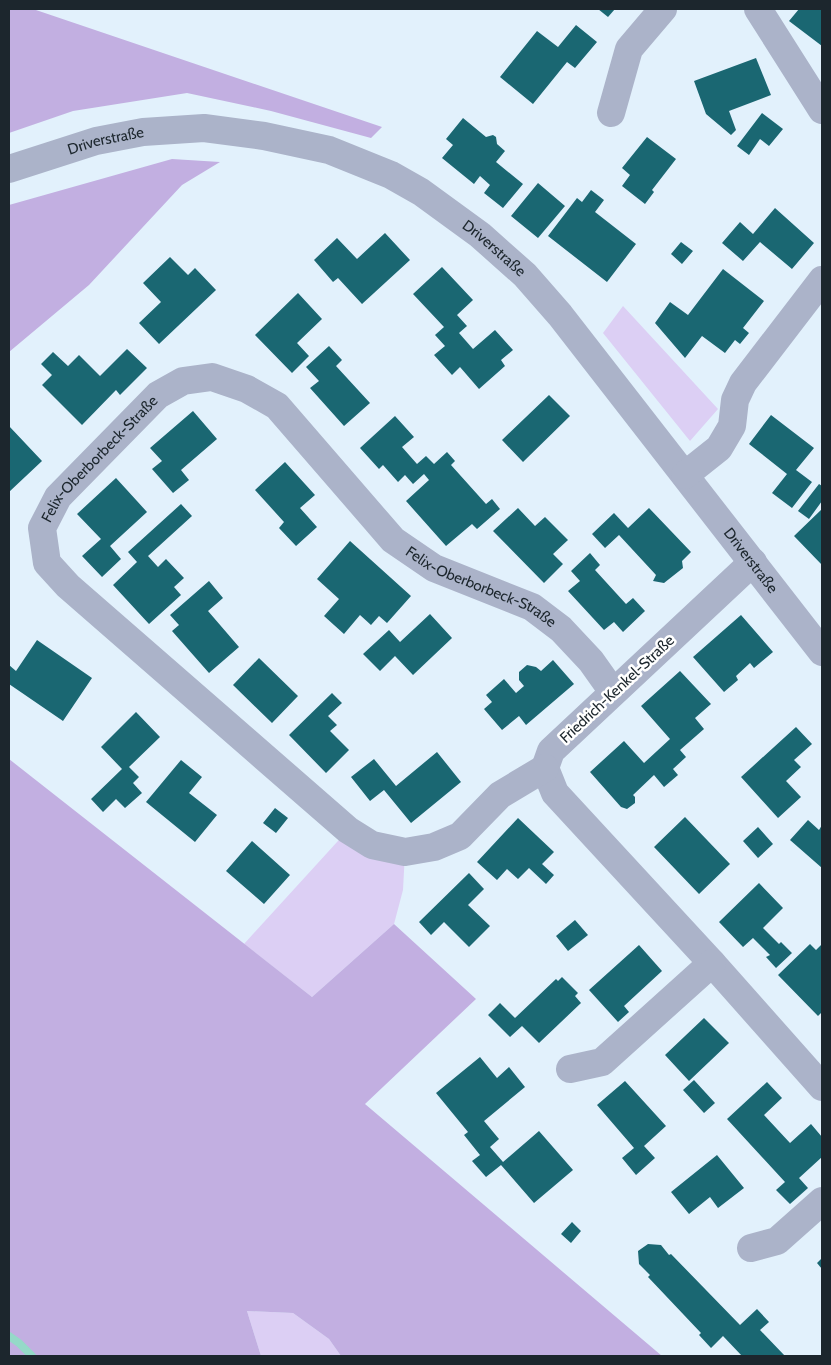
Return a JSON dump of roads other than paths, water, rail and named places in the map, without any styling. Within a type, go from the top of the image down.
[{"type":"street","points":[[612,113],[629,49],[663,9]]},
{"type":"street","points":[[758,9],[822,110]]},
{"type":"street","name":"Driverstraße","points":[[9,168],[96,141],[143,132],[204,128],[264,136],[329,150],[391,175],[421,192],[480,235],[524,275],[560,315],[822,652]]},
{"type":"street","points":[[684,475],[719,448],[732,426],[736,400],[743,383],[822,280]]},
{"type":"street","name":"Felix-Oberborbeck-Straße","points":[[545,768],[500,796],[460,836],[434,847],[405,852],[372,845],[348,830],[68,586],[47,563],[42,528],[58,497],[158,395],[183,381],[212,377],[247,389],[277,406],[393,540],[434,568],[532,607],[561,629],[591,661],[613,692]]},
{"type":"street","name":"Friedrich-Kenkel-Straße","points":[[545,768],[551,751],[753,562]]},
{"type":"street","points":[[545,768],[555,793],[712,963],[822,1087]]},
{"type":"street","points":[[570,1069],[602,1062],[712,963]]},
{"type":"street","points":[[751,1248],[777,1241],[822,1201]]},
{"type":"waterway","points":[[9,1336],[32,1356]]}]
